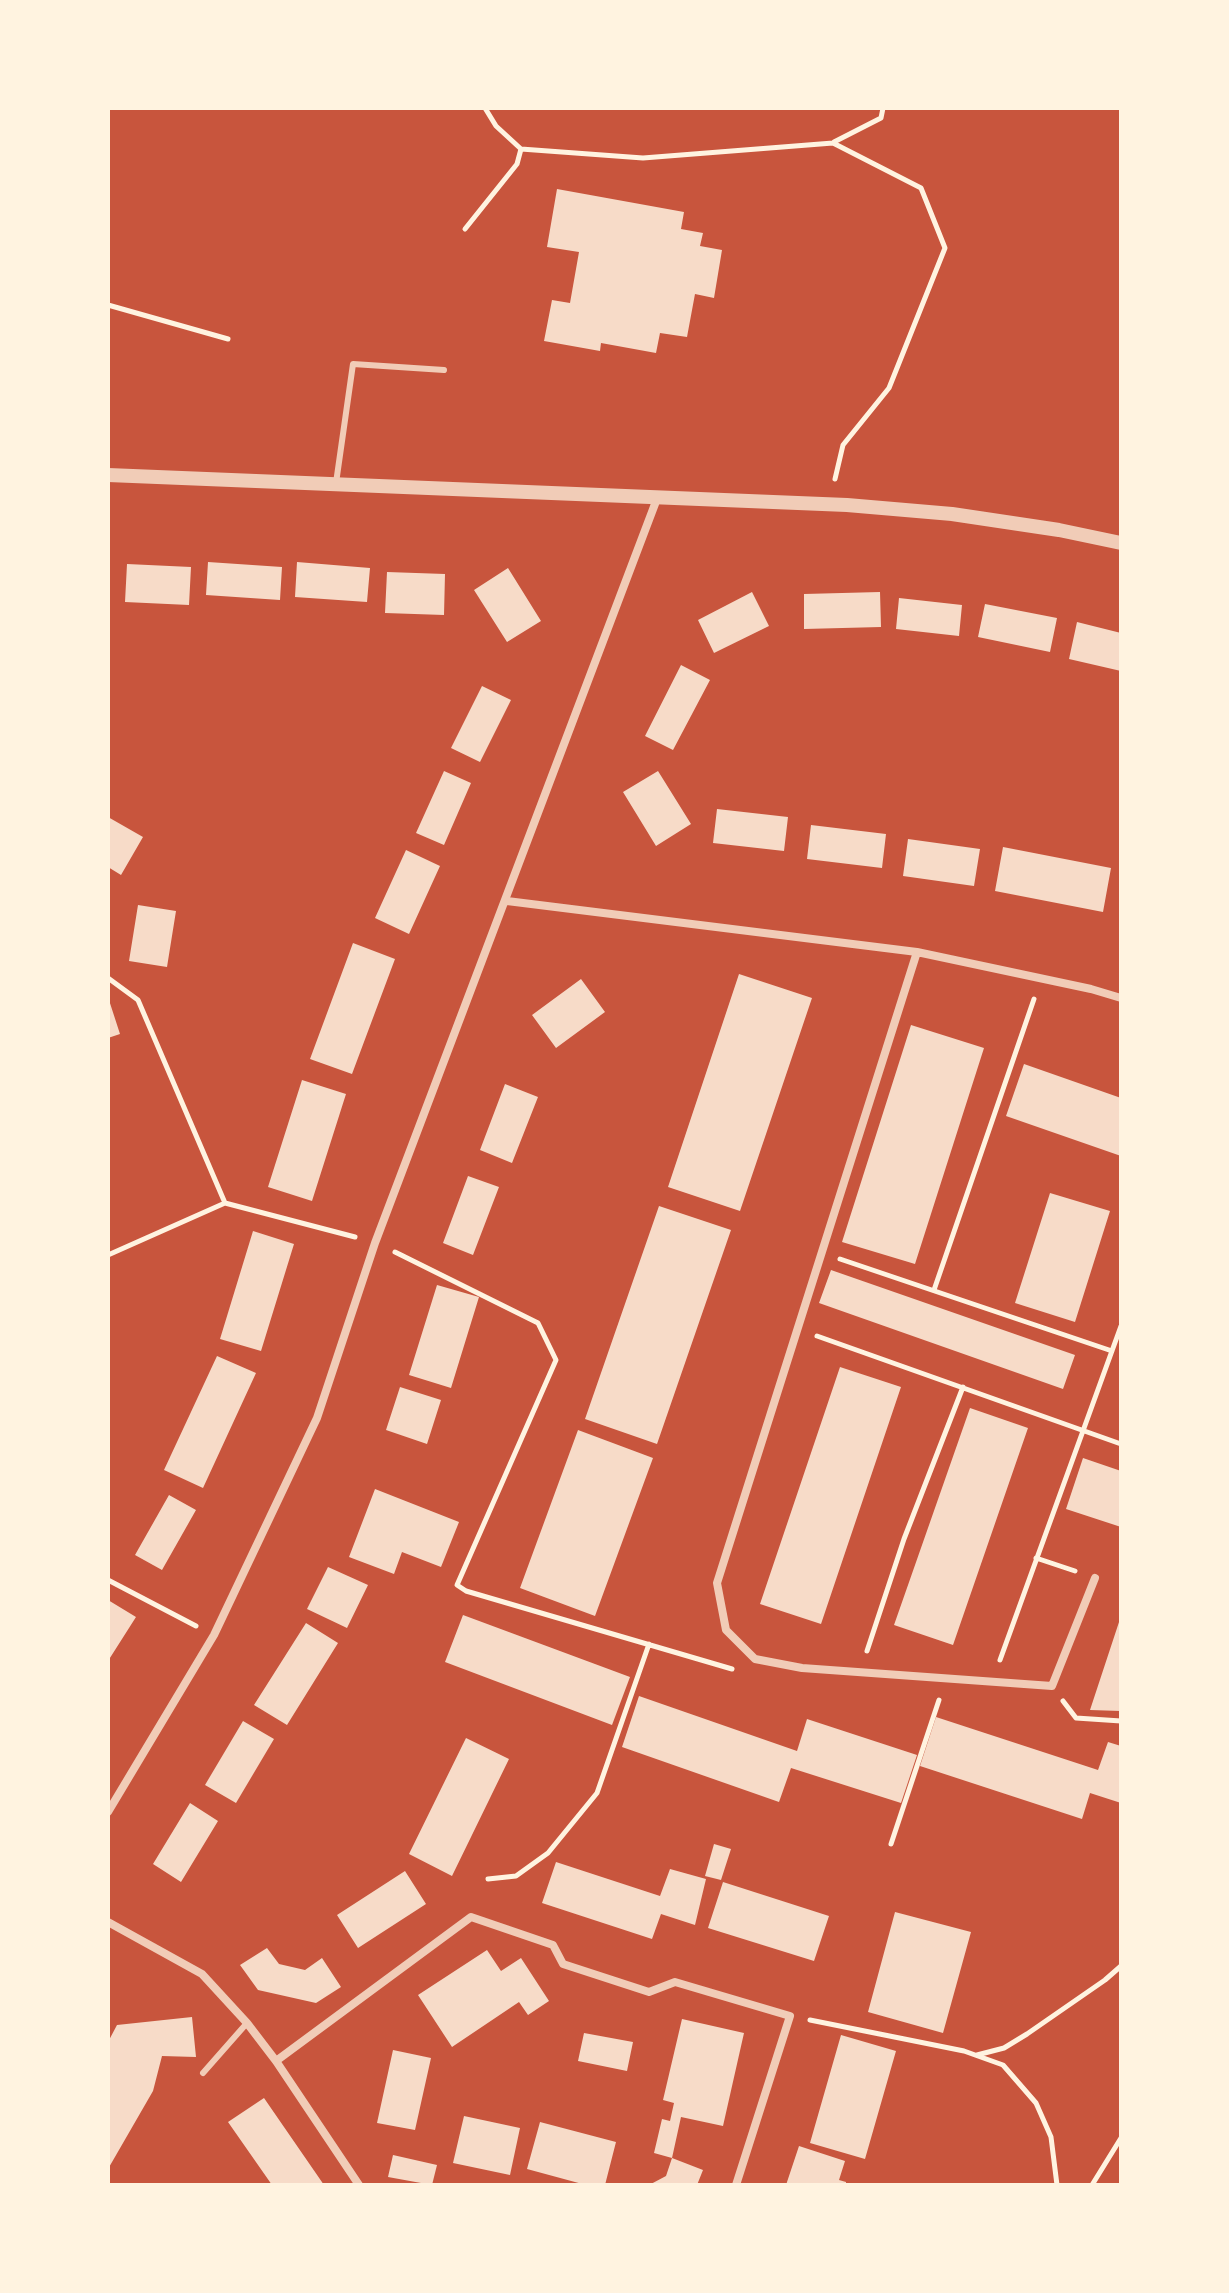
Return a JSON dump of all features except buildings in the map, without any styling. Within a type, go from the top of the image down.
[{"type":"street","points":[[108,475],[830,504],[952,514],[1121,543]]},
{"type":"street","points":[[108,1812],[214,1635],[317,1418],[375,1243],[658,496]]},
{"type":"street","points":[[507,901],[917,952],[1121,998]]},
{"type":"street","points":[[917,952],[717,1583],[726,1630],[755,1659],[802,1668],[1052,1686],[1095,1578]]},
{"type":"street","points":[[276,2061],[471,1917],[553,1945],[563,1964],[649,1992],[675,1982],[790,2016],[736,2185]]},
{"type":"street","points":[[108,1922],[202,1974],[247,2023],[276,2061],[359,2185]]},
{"type":"lane","points":[[336,483],[353,364],[444,370]]},
{"type":"lane","points":[[203,2073],[247,2023]]},
{"type":"path","points":[[485,108],[496,126],[521,149],[643,158],[833,143],[881,118],[883,108]]},
{"type":"path","points":[[830,504],[843,445],[889,388],[945,248],[921,188],[833,143]]},
{"type":"path","points":[[465,229],[517,164],[521,149]]},
{"type":"path","points":[[108,305],[228,339]]},
{"type":"path","points":[[108,978],[138,1000],[225,1203]]},
{"type":"path","points":[[934,1290],[1041,978]]},
{"type":"path","points":[[108,1255],[225,1203],[375,1243],[538,1323],[556,1360],[457,1585],[466,1591],[740,1671],[755,1659]]},
{"type":"path","points":[[821,1253],[1112,1351]]},
{"type":"path","points":[[993,1680],[1121,1326]]},
{"type":"path","points":[[797,1329],[1121,1444]]},
{"type":"path","points":[[861,1671],[904,1539],[963,1387]]},
{"type":"path","points":[[108,1580],[214,1635]]},
{"type":"path","points":[[488,1879],[516,1876],[548,1853],[597,1793],[649,1644]]},
{"type":"path","points":[[891,1844],[946,1677]]},
{"type":"path","points":[[1076,1718],[1121,1721]]},
{"type":"path","points":[[976,2055],[1004,2048],[1027,2034],[1121,1966]]},
{"type":"path","points":[[790,2016],[976,2055],[1003,2065],[1036,2103],[1051,2137],[1057,2185]]},
{"type":"path","points":[[1092,2185],[1121,2138]]}]
